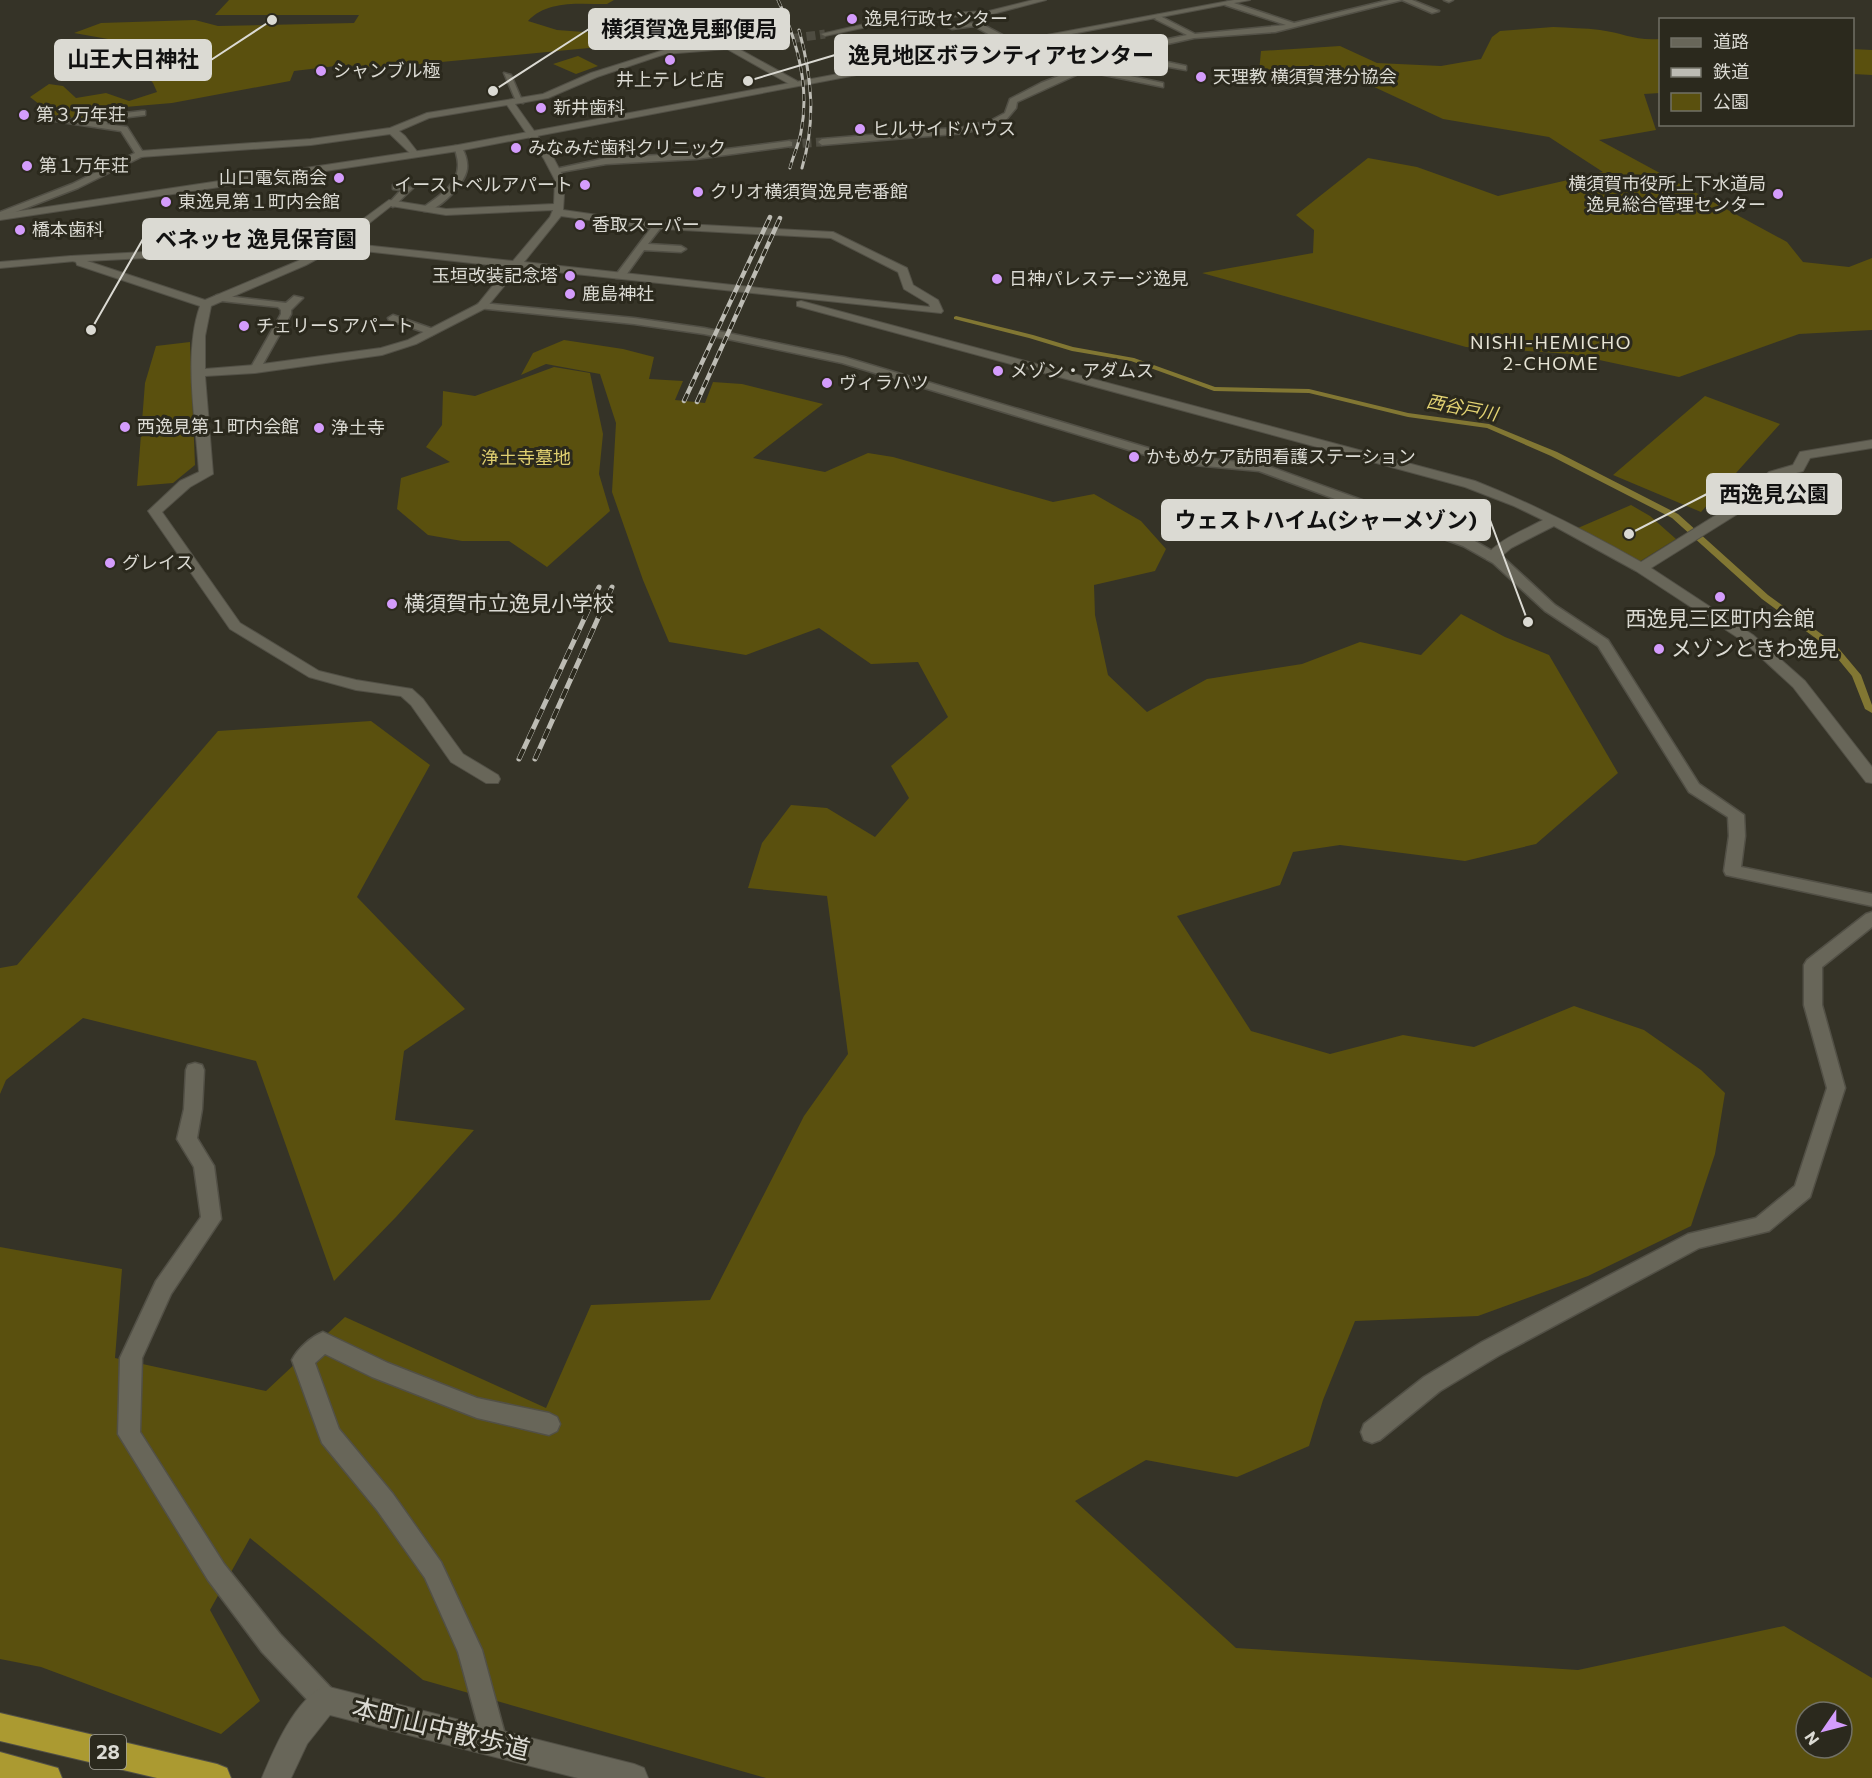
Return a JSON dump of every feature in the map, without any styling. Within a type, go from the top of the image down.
[{"type":"highway","name":"28","points":[[0,1727],[217,1778]]},
{"type":"highway","points":[[0,1766],[48,1778]]},
{"type":"street","points":[[825,34],[904,16],[989,13],[1042,0]]},
{"type":"street","points":[[0,216],[458,148],[794,83],[1246,0]]},
{"type":"street","points":[[140,154],[312,142],[392,131],[427,116],[545,96],[594,75],[664,52],[753,44]]},
{"type":"street","points":[[726,46],[794,83]]},
{"type":"street","points":[[200,373],[255,369],[382,351],[412,342],[482,306],[501,285],[514,265],[541,236],[558,210],[560,180],[530,134],[515,102]]},
{"type":"street","points":[[392,131],[402,138],[414,154]]},
{"type":"street","points":[[0,265],[335,245],[937,312],[934,302],[908,287],[903,270],[833,235],[657,225],[558,210],[446,212],[389,203],[335,245],[303,263],[212,301],[201,312],[198,340],[206,474],[185,484],[155,511],[235,626],[314,674],[356,685],[406,692],[417,702],[457,758],[492,778]]},
{"type":"street","points":[[71,260],[212,301]]},
{"type":"street","points":[[771,294],[829,313],[1470,484],[1519,503],[1641,568],[1748,638],[1799,684],[1872,778]]},
{"type":"street","points":[[1641,568],[1742,505],[1774,475],[1798,468],[1805,455],[1872,444]]},
{"type":"street","points":[[1492,557],[1506,545],[1554,520]]},
{"type":"street","name":"本町山中散歩道","points":[[276,1778],[297,1734],[325,1700],[634,1778]]},
{"type":"lane","points":[[822,142],[965,130],[1008,116],[1013,109],[1013,101],[1044,85],[1130,51],[1194,36],[1275,30],[1398,0]]},
{"type":"lane","points":[[1405,0],[1435,11]]},
{"type":"lane","points":[[1228,3],[1293,25]]},
{"type":"lane","points":[[1354,12],[1369,18]]},
{"type":"lane","points":[[1158,17],[1194,36]]},
{"type":"lane","points":[[952,27],[975,24],[1011,43]]},
{"type":"lane","points":[[1023,41],[1087,68],[1160,85]]},
{"type":"lane","points":[[1130,51],[1156,62],[1183,68]]},
{"type":"lane","points":[[1028,59],[1052,53]]},
{"type":"lane","points":[[507,75],[515,102]]},
{"type":"lane","points":[[98,124],[120,116],[142,113]]},
{"type":"lane","points":[[0,216],[75,186],[140,154],[124,129],[48,118]]},
{"type":"lane","points":[[555,170],[606,160],[696,156],[789,144]]},
{"type":"lane","points":[[427,209],[446,195],[463,173],[464,161],[458,148]]},
{"type":"lane","points":[[393,204],[408,188],[396,187]]},
{"type":"lane","points":[[214,251],[251,233],[216,225]]},
{"type":"lane","points":[[620,276],[657,225]]},
{"type":"lane","points":[[641,247],[681,249]]},
{"type":"lane","points":[[255,369],[286,314],[286,309],[298,298]]},
{"type":"lane","points":[[212,301],[281,304],[286,309]]},
{"type":"lane","points":[[482,306],[634,321],[704,331],[844,360],[1153,453],[1194,462],[1261,468],[1468,543],[1492,557],[1532,589],[1550,608],[1603,643],[1694,788],[1736,815],[1737,836],[1732,871],[1872,900]]},
{"type":"lane","points":[[393,318],[432,332]]},
{"type":"lane","points":[[1372,1432],[1432,1384],[1490,1349],[1695,1240],[1762,1225],[1803,1191],[1836,1088],[1813,1005],[1813,965],[1872,918]]},
{"type":"lane","points":[[195,1070],[193,1108],[187,1139],[204,1166],[211,1219],[163,1288],[131,1358],[129,1434],[216,1572],[271,1643],[325,1700]]},
{"type":"lane","points":[[494,1742],[470,1650],[433,1570],[385,1502],[330,1435],[303,1360],[323,1342],[380,1370],[477,1408],[549,1424]]},
{"type":"green space","points":[[229,0],[614,0],[607,4],[554,6],[544,9],[528,21],[557,30],[639,36],[589,48],[378,68],[344,65],[294,71],[290,81],[172,103],[125,107],[87,120],[53,115],[30,97],[49,84],[63,86],[76,98],[106,93],[129,101],[157,92],[153,83],[136,64],[138,60],[89,50],[108,39],[74,33],[101,23],[195,20],[218,26],[354,23],[359,15],[215,15]]},
{"type":"green space","points":[[1553,27],[1594,29],[1636,38],[1659,39],[1659,93],[1644,94],[1656,130],[1599,140],[1787,242],[1803,262],[1849,267],[1872,258],[1872,330],[1799,334],[1679,377],[1571,354],[1466,347],[1202,273],[1313,253],[1314,230],[1296,215],[1368,158],[1417,167],[1498,196],[1603,172],[1549,137],[1443,119],[1357,79],[1300,82],[1259,72],[1261,51],[1340,46],[1377,63],[1441,66],[1481,59],[1492,37],[1500,31]]},
{"type":"green space","points":[[1854,49],[1872,50],[1872,75],[1854,74]]},
{"type":"green space","points":[[578,56],[598,66],[576,74],[553,64]]},
{"type":"green space","points":[[564,340],[623,349],[654,357],[649,379],[683,381],[675,400],[705,403],[713,382],[742,384],[823,404],[753,458],[825,472],[868,453],[893,457],[1053,502],[1094,494],[1141,521],[1166,549],[1155,571],[1094,585],[1095,615],[1108,675],[1147,712],[1207,679],[1302,664],[1360,642],[1421,655],[1461,614],[1505,637],[1549,655],[1618,773],[1536,844],[1465,861],[1340,845],[1293,852],[1280,885],[1177,916],[1251,1031],[1330,1054],[1403,1035],[1474,1047],[1574,1006],[1644,1030],[1701,1070],[1725,1093],[1715,1154],[1691,1226],[1588,1276],[1478,1316],[1355,1321],[1323,1400],[1309,1446],[1237,1477],[1146,1460],[1075,1501],[1236,1648],[1578,1670],[1784,1626],[1872,1678],[1872,1778],[766,1778],[423,1680],[250,1538],[210,1610],[260,1701],[221,1734],[41,1667],[0,1659],[0,1247],[122,1269],[115,1358],[266,1391],[345,1317],[546,1408],[591,1305],[710,1300],[804,1116],[848,1054],[827,896],[748,888],[762,843],[791,805],[827,808],[875,837],[909,798],[891,766],[948,717],[918,662],[871,664],[819,628],[746,655],[669,642],[643,580],[612,492],[616,423],[600,374],[546,364],[521,375],[533,353]]},
{"type":"green space","points":[[190,342],[195,465],[173,483],[137,486],[145,383],[156,346]]},
{"type":"green space","name":"浄土寺墓地","points":[[554,367],[590,373],[603,434],[599,474],[610,511],[547,567],[509,541],[462,541],[428,535],[397,509],[401,478],[450,462],[426,447],[442,425],[443,391],[475,396]]},
{"type":"green space","points":[[1705,396],[1780,424],[1701,512],[1613,475]]},
{"type":"green space","points":[[1631,505],[1650,516],[1676,539],[1639,562],[1578,528]]},
{"type":"green space","points":[[371,721],[430,765],[357,897],[465,1009],[404,1051],[395,1120],[474,1130],[396,1217],[334,1281],[256,1061],[83,1018],[6,1080],[0,1094],[0,968],[17,965],[218,731]]},
{"type":"waterway","name":"西谷戸川","points":[[956,318],[1031,336],[1072,349],[1132,359],[1214,389],[1309,391],[1408,415],[1489,426],[1554,454],[1675,516],[1765,597],[1832,646],[1856,675],[1868,707],[1872,710]]},
{"type":"tunnel","points":[[753,44],[825,34]]},
{"type":"tunnel","points":[[789,144],[822,142]]},
{"type":"railway","points":[[778,0],[796,47],[803,81],[801,132],[790,168]]},
{"type":"railway","points":[[799,30],[807,65],[811,99],[809,133],[802,168]]},
{"type":"railway","points":[[684,401],[770,217]]},
{"type":"railway","points":[[697,402],[780,218]]},
{"type":"railway","points":[[519,759],[599,587]]},
{"type":"railway","points":[[535,759],[612,587]]},
{"type":"place","name":"逸見行政センター","points":[[852,19]]},
{"type":"place","name":"山王大日神社","points":[[272,20]]},
{"type":"place","name":"井上テレビ店","points":[[670,60]]},
{"type":"place","name":"シャンブル極","points":[[321,71]]},
{"type":"place","name":"天理教 横須賀港分協会","points":[[1201,77]]},
{"type":"place","name":"逸見地区ボランティアセンター","points":[[748,81]]},
{"type":"place","name":"横須賀逸見郵便局","points":[[493,91]]},
{"type":"place","name":"新井歯科","points":[[541,108]]},
{"type":"place","name":"第３万年荘","points":[[24,115]]},
{"type":"place","name":"ヒルサイドハウス","points":[[860,129]]},
{"type":"place","name":"みなみだ歯科クリニック","points":[[516,148]]},
{"type":"place","name":"第１万年荘","points":[[27,166]]},
{"type":"place","name":"山口電気商会","points":[[339,178]]},
{"type":"place","name":"イーストベルアパート","points":[[585,185]]},
{"type":"place","name":"クリオ横須賀逸見壱番館","points":[[698,192]]},
{"type":"place","name":"横須賀市役所上下水道局 逸見総合管理センター","points":[[1778,194]]},
{"type":"place","name":"東逸見第１町内会館","points":[[166,202]]},
{"type":"place","name":"香取スーパー","points":[[580,225]]},
{"type":"place","name":"橋本歯科","points":[[20,230]]},
{"type":"place","name":"玉垣改装記念塔","points":[[570,276]]},
{"type":"place","name":"日神パレステージ逸見","points":[[997,279]]},
{"type":"place","name":"鹿島神社","points":[[570,294]]},
{"type":"place","name":"チェリーS アパート","points":[[244,326]]},
{"type":"place","name":"ベネッセ 逸見保育園","points":[[91,330]]},
{"type":"place","name":"メゾン・アダムス","points":[[998,371]]},
{"type":"place","name":"ヴィラハツ","points":[[827,383]]},
{"type":"place","name":"西逸見第１町内会館","points":[[125,427]]},
{"type":"place","name":"浄土寺","points":[[319,428]]},
{"type":"place","name":"かもめケア訪問看護ステーション","points":[[1134,457]]},
{"type":"place","name":"西逸見公園","points":[[1629,534]]},
{"type":"place","name":"グレイス","points":[[110,563]]},
{"type":"place","name":"西逸見三区町内会館","points":[[1720,597]]},
{"type":"place","name":"横須賀市立逸見小学校","points":[[392,604]]},
{"type":"place","name":"ウェストハイム(シャーメゾン)","points":[[1528,622]]},
{"type":"place","name":"メゾンときわ逸見","points":[[1659,649]]},
{"type":"district","name":"NISHI-HEMICHO 2-CHOME","points":[[1551,353]]}]
